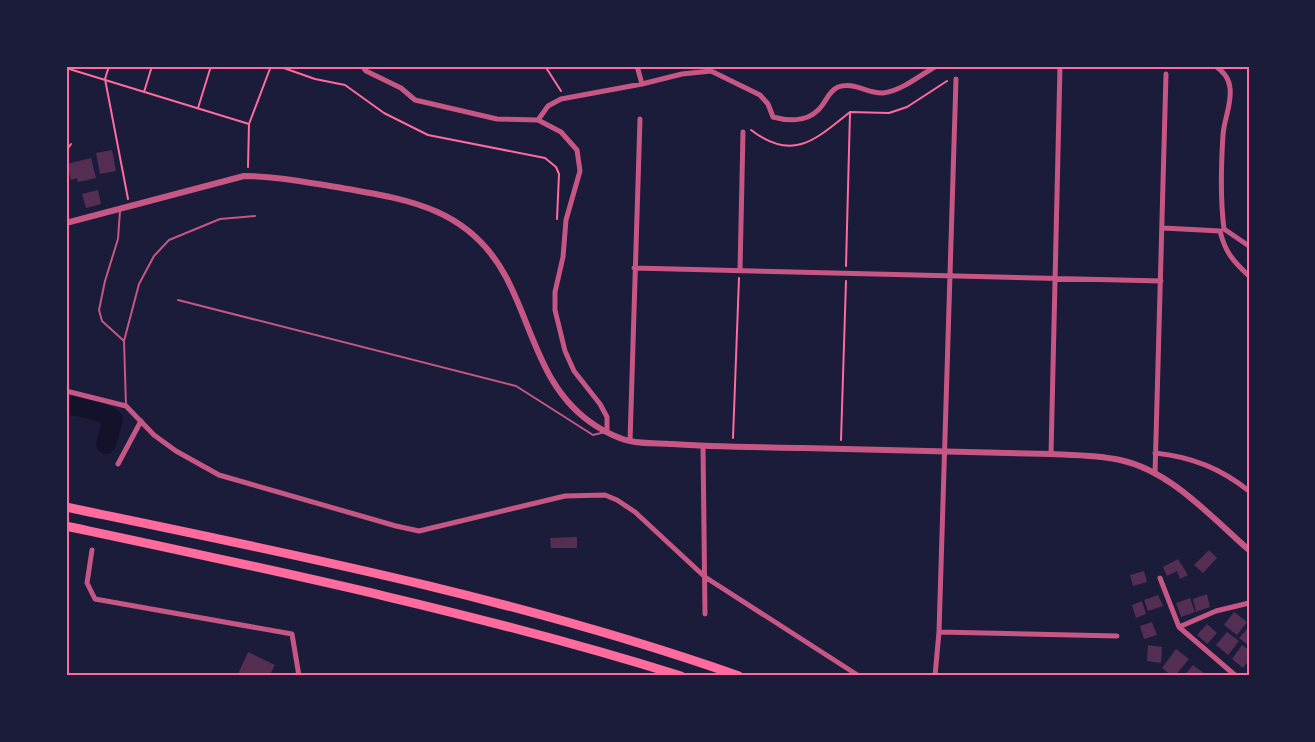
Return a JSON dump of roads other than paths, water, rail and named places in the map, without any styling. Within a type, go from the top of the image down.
[{"type":"highway","points":[[66,507],[362,570],[496,603],[600,631],[739,676]]},
{"type":"highway","points":[[66,526],[368,591],[491,621],[681,676]]},
{"type":"street","points":[[362,66],[366,71],[401,88],[415,100],[497,119],[538,120],[561,132],[577,150],[580,171],[566,220],[564,256],[555,292],[555,310],[565,351],[574,371],[600,404],[607,417],[607,432]]},
{"type":"street","points":[[637,66],[642,84]]},
{"type":"street","points":[[538,120],[548,106],[566,98],[682,74],[711,71],[760,95],[768,104],[774,117],[786,121],[796,120],[818,111],[828,94],[838,87],[851,85],[874,93],[886,93],[936,66]]},
{"type":"street","points":[[1051,454],[1060,66]]},
{"type":"street","points":[[1215,66],[1227,77],[1231,89],[1223,133],[1224,229],[1249,246]]},
{"type":"street","points":[[1155,474],[1166,74]]},
{"type":"street","points":[[935,676],[939,632],[956,79]]},
{"type":"street","points":[[630,441],[640,119]]},
{"type":"street","points":[[740,270],[743,132]]},
{"type":"street","points":[[66,223],[120,207],[248,176],[276,178],[399,198],[422,204],[454,221],[485,247],[506,278],[546,374],[578,412],[607,432],[630,441],[703,446],[1051,454],[1101,456],[1123,460],[1174,485],[1249,550]]},
{"type":"street","points":[[1162,228],[1220,231],[1225,249],[1235,263],[1249,276]]},
{"type":"street","points":[[634,268],[949,277],[1161,280]]},
{"type":"street","points":[[66,391],[126,406],[154,435],[176,451],[219,475],[356,516],[419,531],[565,496],[605,495],[635,512],[705,577],[859,676]]},
{"type":"street","points":[[118,464],[141,421]]},
{"type":"street","points":[[703,446],[705,614]]},
{"type":"street","points":[[1155,453],[1179,456],[1198,462],[1230,476],[1249,492]]},
{"type":"street","points":[[92,550],[87,583],[96,599],[292,634],[299,676]]},
{"type":"street","points":[[1160,578],[1179,627],[1236,676]]},
{"type":"street","points":[[1179,627],[1216,611],[1249,603]]},
{"type":"street","points":[[939,632],[1117,636]]},
{"type":"lane","points":[[120,207],[118,239],[99,310],[102,321],[124,341]]},
{"type":"lane","points":[[126,406],[124,341],[139,284],[154,256],[169,240],[220,219],[255,216]]},
{"type":"lane","points":[[178,300],[516,386],[593,435],[607,432]]},
{"type":"waterway","points":[[66,404],[96,410],[113,419],[106,444]]}]
